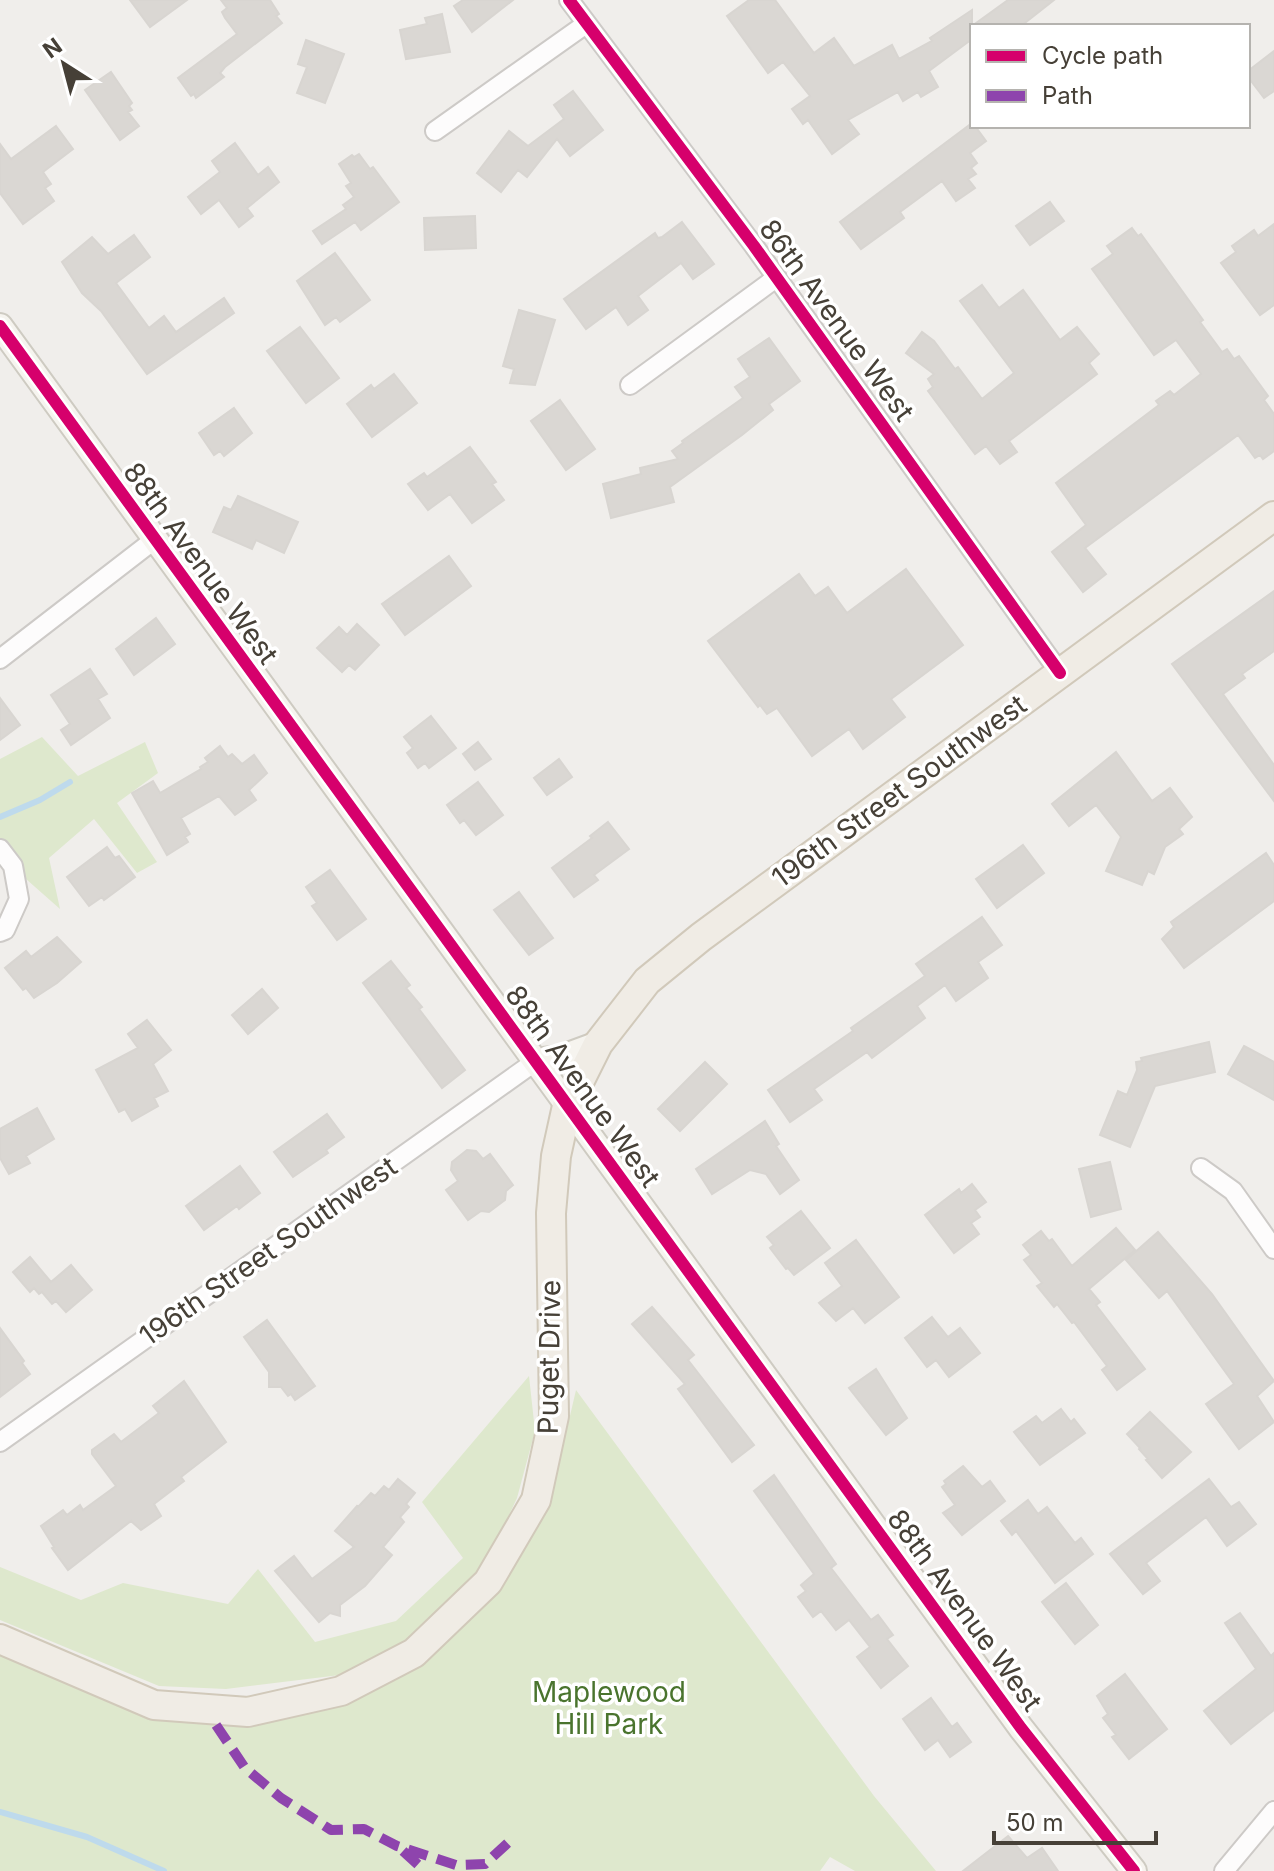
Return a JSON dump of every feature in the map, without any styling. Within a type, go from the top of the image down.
[{"type":"main road","name":"196th Street Southwest","points":[[567,1106],[598,1044],[647,981],[701,937],[1274,516]]},
{"type":"main road","name":"Puget Drive","points":[[0,1639],[154,1705],[248,1712],[341,1691],[414,1653],[488,1582],[536,1500],[554,1416],[551,1213],[556,1156],[567,1106]]},
{"type":"street","name":"86th Avenue West","points":[[569,0],[776,278],[1060,673]]},
{"type":"street","points":[[435,131],[586,24]]},
{"type":"street","points":[[630,385],[776,278]]},
{"type":"street","name":"88th Avenue West","points":[[0,326],[1021,1728],[1134,1871]]},
{"type":"street","points":[[0,659],[154,540]]},
{"type":"street","points":[[0,849],[13,866],[19,899],[5,930],[0,932]]},
{"type":"street","points":[[536,1061],[560,1058],[598,1044]]},
{"type":"street","name":"196th Street Southwest","points":[[0,1442],[536,1061]]},
{"type":"street","points":[[1201,1168],[1233,1191],[1274,1249]]},
{"type":"street","points":[[1224,1871],[1274,1811]]},
{"type":"green space","points":[[42,737],[78,776],[145,742],[158,773],[117,803],[157,862],[137,873],[94,819],[49,858],[60,909],[0,856],[0,759]]},
{"type":"green space","points":[[529,1376],[535,1431],[517,1498],[489,1558],[456,1598],[406,1643],[340,1675],[226,1689],[159,1686],[0,1620],[0,1567],[81,1600],[123,1583],[228,1604],[258,1569],[315,1642],[396,1621],[463,1558],[422,1502]]},
{"type":"green space","name":"Maplewood Hill Park","points":[[576,1390],[874,1796],[936,1871],[855,1871],[830,1857],[820,1871],[0,1871],[0,1653],[159,1720],[247,1727],[334,1707],[497,1592],[549,1506]]},
{"type":"building","points":[[130,0],[187,0],[150,27]]},
{"type":"building","points":[[221,0],[270,0],[282,23],[225,67],[220,73],[224,77],[196,98],[178,78],[237,34],[222,12],[227,8]]},
{"type":"building","points":[[463,0],[513,0],[472,32],[454,6]]},
{"type":"building","points":[[749,0],[775,0],[814,53],[834,38],[854,66],[892,45],[899,59],[932,41],[930,38],[972,10],[972,24],[970,40],[929,71],[938,87],[921,97],[918,92],[903,101],[898,92],[848,120],[859,134],[832,154],[808,120],[803,124],[792,109],[810,96],[783,62],[768,73],[727,16]]},
{"type":"building","points":[[1008,0],[1054,0],[1024,24],[975,24]]},
{"type":"building","points":[[442,14],[450,52],[406,59],[400,30],[427,24],[425,18]]},
{"type":"building","points":[[306,40],[344,54],[325,103],[297,93],[307,67],[298,64]]},
{"type":"building","points":[[1274,51],[1274,91],[1264,98],[1250,80],[1250,69]]},
{"type":"building","points":[[111,72],[132,103],[129,106],[132,110],[128,112],[139,126],[120,140],[85,90]]},
{"type":"building","points":[[573,91],[603,130],[570,156],[557,139],[527,177],[518,170],[501,192],[477,173],[509,131],[528,146],[564,119],[554,105]]},
{"type":"building","points":[[970,124],[970,128],[976,128],[986,141],[970,153],[977,163],[971,168],[976,174],[968,179],[975,188],[956,201],[942,181],[900,212],[904,218],[861,249],[840,222]]},
{"type":"building","points":[[56,126],[73,149],[43,172],[51,184],[45,188],[54,201],[23,224],[0,193],[0,144],[11,159]]},
{"type":"building","points":[[235,143],[258,175],[268,167],[279,182],[247,208],[253,216],[239,227],[219,200],[201,214],[188,197],[220,172],[212,161]]},
{"type":"building","points":[[359,154],[370,169],[373,167],[399,202],[361,230],[355,222],[322,244],[313,231],[346,209],[343,205],[354,197],[346,186],[351,183],[339,164]]},
{"type":"building","points":[[1050,202],[1064,221],[1030,245],[1016,226]]},
{"type":"building","points":[[475,216],[476,248],[425,250],[424,218]]},
{"type":"building","points":[[682,222],[714,264],[693,279],[681,263],[638,296],[648,310],[628,325],[616,307],[586,329],[564,299],[655,233],[658,238],[662,237]]},
{"type":"building","points":[[1274,224],[1274,305],[1260,315],[1221,263],[1236,252],[1232,246],[1254,230],[1258,236]]},
{"type":"building","points":[[1132,228],[1138,236],[1141,234],[1203,320],[1200,322],[1222,352],[1227,349],[1234,359],[1239,356],[1268,396],[1264,400],[1274,414],[1274,451],[1263,459],[1260,455],[1255,458],[1238,435],[1085,548],[1106,574],[1083,592],[1052,552],[1086,525],[1056,483],[1159,405],[1156,401],[1170,391],[1174,395],[1201,374],[1176,340],[1154,355],[1092,269],[1113,254],[1107,246]]},
{"type":"building","points":[[134,235],[150,257],[116,283],[149,328],[164,316],[176,332],[224,298],[234,313],[147,374],[101,311],[82,293],[62,262],[92,237],[108,254]]},
{"type":"building","points":[[335,253],[370,300],[340,322],[336,317],[325,325],[297,281]]},
{"type":"building","points":[[982,285],[999,308],[1023,290],[1060,340],[1077,327],[1099,354],[1089,363],[1097,374],[1009,441],[1017,452],[1000,464],[986,446],[975,454],[928,391],[933,387],[928,379],[934,374],[906,353],[922,332],[934,341],[955,369],[958,367],[982,399],[1014,373],[960,301]]},
{"type":"building","points":[[519,310],[555,320],[535,385],[510,383],[514,369],[503,366]]},
{"type":"building","points":[[300,327],[339,378],[306,403],[267,351]]},
{"type":"building","points":[[769,338],[800,381],[769,404],[773,410],[670,487],[674,502],[611,518],[603,484],[641,474],[640,468],[678,459],[672,451],[682,441],[743,398],[735,387],[750,377],[738,359]]},
{"type":"building","points":[[394,374],[417,403],[372,437],[347,404],[371,385],[374,389]]},
{"type":"building","points":[[560,400],[595,449],[566,470],[531,421]]},
{"type":"building","points":[[234,408],[252,433],[224,456],[220,451],[214,455],[199,433]]},
{"type":"building","points":[[470,447],[496,482],[492,484],[504,500],[472,523],[450,494],[428,510],[408,484],[424,473],[427,477]]},
{"type":"building","points":[[238,496],[298,522],[284,553],[256,540],[252,549],[213,532],[224,507],[231,510]]},
{"type":"building","points":[[449,556],[471,586],[405,635],[382,604]]},
{"type":"building","points":[[906,569],[963,645],[891,699],[905,717],[863,749],[849,729],[812,756],[777,708],[767,714],[760,705],[758,707],[708,641],[799,574],[815,596],[828,587],[847,613]]},
{"type":"building","points":[[1274,591],[1274,651],[1242,674],[1245,678],[1223,694],[1274,765],[1274,801],[1172,664]]},
{"type":"building","points":[[156,618],[175,644],[134,675],[116,649]]},
{"type":"building","points":[[357,624],[379,645],[355,670],[349,665],[342,672],[317,648],[339,627],[347,635]]},
{"type":"building","points":[[90,669],[107,694],[98,699],[110,718],[71,745],[61,730],[70,724],[51,695]]},
{"type":"building","points":[[0,698],[20,725],[0,740]]},
{"type":"building","points":[[431,716],[456,748],[429,768],[425,763],[418,768],[407,753],[413,748],[404,737]]},
{"type":"building","points":[[478,742],[491,759],[475,770],[463,754]]},
{"type":"building","points":[[220,746],[228,757],[232,754],[242,764],[254,755],[267,773],[249,790],[256,800],[235,815],[219,796],[181,818],[190,834],[185,837],[188,842],[167,855],[132,793],[153,781],[160,793],[201,769],[208,762],[205,758]]},
{"type":"building","points":[[1116,752],[1152,801],[1170,788],[1192,817],[1179,829],[1183,834],[1165,847],[1154,874],[1148,871],[1142,885],[1106,871],[1121,837],[1096,805],[1069,826],[1052,804]]},
{"type":"building","points":[[559,759],[572,777],[547,795],[534,778]]},
{"type":"building","points":[[478,782],[503,815],[476,835],[464,820],[460,823],[447,805]]},
{"type":"building","points":[[608,822],[629,849],[594,875],[598,880],[574,897],[552,868]]},
{"type":"building","points":[[1023,845],[1044,873],[997,908],[976,879]]},
{"type":"building","points":[[107,847],[115,858],[119,856],[135,877],[104,900],[102,897],[89,906],[67,877]]},
{"type":"building","points":[[1266,853],[1274,865],[1274,901],[1184,968],[1162,939],[1174,927],[1171,922]]},
{"type":"building","points":[[330,870],[366,919],[337,940],[312,906],[317,903],[306,887]]},
{"type":"building","points":[[519,892],[553,938],[529,955],[494,910]]},
{"type":"building","points":[[982,917],[1002,945],[978,962],[988,978],[956,1001],[945,985],[917,1006],[925,1018],[872,1058],[867,1052],[814,1089],[822,1100],[790,1122],[768,1090],[925,976],[916,964]]},
{"type":"building","points":[[57,937],[81,962],[34,998],[5,968],[26,951],[31,957]]},
{"type":"building","points":[[391,961],[410,985],[406,988],[422,1007],[419,1009],[465,1070],[442,1088],[363,983]]},
{"type":"building","points":[[262,989],[278,1008],[248,1034],[232,1015]]},
{"type":"building","points":[[147,1020],[171,1050],[153,1064],[168,1091],[154,1098],[158,1106],[132,1121],[125,1109],[119,1112],[96,1070],[138,1048],[128,1034]]},
{"type":"building","points":[[1209,1042],[1215,1072],[1155,1086],[1130,1147],[1100,1135],[1118,1091],[1127,1095],[1137,1070],[1136,1062],[1142,1061],[1141,1058]]},
{"type":"building","points":[[1244,1046],[1274,1062],[1274,1100],[1228,1074]]},
{"type":"building","points":[[705,1062],[727,1084],[680,1131],[658,1109]]},
{"type":"building","points":[[37,1108],[54,1139],[26,1156],[30,1163],[9,1174],[0,1158],[0,1129]]},
{"type":"building","points":[[327,1114],[344,1137],[326,1150],[328,1153],[293,1177],[274,1152]]},
{"type":"building","points":[[765,1121],[779,1144],[776,1146],[799,1180],[780,1194],[766,1174],[750,1170],[712,1194],[696,1169]]},
{"type":"building","points":[[467,1150],[476,1151],[483,1159],[490,1154],[513,1185],[506,1191],[505,1200],[489,1212],[481,1211],[468,1220],[446,1190],[458,1181],[451,1170],[452,1162]]},
{"type":"building","points":[[1110,1162],[1121,1209],[1091,1217],[1079,1169]]},
{"type":"building","points":[[240,1166],[260,1193],[204,1230],[186,1206]]},
{"type":"building","points":[[972,1184],[986,1202],[975,1210],[980,1217],[971,1223],[979,1234],[954,1253],[925,1215],[959,1189],[961,1193]]},
{"type":"building","points":[[801,1211],[830,1248],[794,1275],[770,1248],[774,1245],[767,1237]]},
{"type":"building","points":[[1116,1228],[1135,1250],[1089,1289],[1100,1302],[1096,1305],[1145,1369],[1117,1390],[1102,1370],[1107,1366],[1074,1322],[1057,1304],[1054,1307],[1037,1286],[1042,1283],[1024,1260],[1031,1255],[1023,1245],[1041,1231],[1049,1241],[1052,1239],[1072,1266]]},
{"type":"building","points":[[1158,1232],[1212,1294],[1274,1381],[1257,1396],[1274,1422],[1239,1449],[1206,1404],[1234,1384],[1167,1291],[1159,1298],[1126,1260]]},
{"type":"building","points":[[856,1240],[899,1297],[865,1323],[853,1308],[836,1321],[819,1303],[842,1286],[825,1263]]},
{"type":"building","points":[[30,1257],[51,1282],[71,1265],[92,1290],[66,1312],[56,1301],[52,1304],[42,1292],[39,1294],[34,1288],[30,1292],[13,1272]]},
{"type":"building","points":[[652,1307],[694,1355],[688,1360],[754,1445],[732,1462],[678,1389],[685,1384],[632,1324]]},
{"type":"building","points":[[932,1317],[948,1337],[960,1328],[980,1353],[949,1377],[936,1360],[927,1367],[905,1338]]},
{"type":"building","points":[[267,1320],[315,1386],[295,1400],[281,1387],[269,1387],[269,1372],[244,1337]]},
{"type":"building","points":[[0,1328],[30,1374],[0,1397]]},
{"type":"building","points":[[876,1369],[907,1418],[886,1435],[849,1388]]},
{"type":"building","points":[[184,1381],[226,1442],[181,1477],[184,1481],[154,1504],[161,1516],[141,1530],[131,1521],[68,1570],[41,1526],[63,1510],[67,1515],[80,1505],[83,1510],[116,1486],[92,1450],[114,1434],[121,1442],[159,1413],[153,1406]]},
{"type":"building","points":[[1061,1409],[1085,1433],[1040,1465],[1014,1432],[1036,1416],[1042,1423]]},
{"type":"building","points":[[1150,1412],[1191,1452],[1162,1478],[1127,1434]]},
{"type":"building","points":[[963,1466],[982,1487],[990,1481],[1005,1501],[962,1535],[943,1513],[955,1505],[942,1487],[946,1484],[944,1481]]},
{"type":"building","points":[[774,1475],[836,1564],[831,1568],[871,1620],[878,1615],[893,1635],[887,1639],[908,1666],[881,1688],[857,1657],[870,1647],[849,1620],[836,1630],[821,1611],[813,1617],[798,1597],[806,1591],[801,1585],[814,1574],[754,1491]]},
{"type":"building","points":[[398,1479],[415,1493],[400,1517],[404,1522],[383,1547],[392,1555],[365,1586],[340,1605],[340,1616],[330,1613],[319,1622],[275,1571],[294,1556],[312,1579],[354,1547],[335,1531],[371,1493],[375,1496],[384,1486],[389,1490]]},
{"type":"building","points":[[1209,1479],[1231,1507],[1239,1502],[1256,1524],[1227,1546],[1206,1517],[1146,1563],[1160,1581],[1143,1594],[1110,1554]]},
{"type":"building","points":[[1028,1500],[1038,1514],[1047,1507],[1075,1543],[1081,1538],[1093,1554],[1055,1583],[1016,1531],[1012,1535],[1001,1521]]},
{"type":"building","points":[[1066,1583],[1098,1625],[1075,1644],[1042,1602]]},
{"type":"building","points":[[1240,1613],[1271,1656],[1274,1653],[1274,1710],[1231,1744],[1204,1711],[1256,1669],[1225,1623]]},
{"type":"building","points":[[1125,1674],[1167,1729],[1129,1759],[1112,1737],[1116,1735],[1103,1718],[1108,1714],[1097,1696]]},
{"type":"building","points":[[931,1698],[952,1727],[957,1723],[971,1742],[950,1757],[938,1740],[925,1750],[903,1719]]},
{"type":"building","points":[[1008,1836],[1027,1858],[1042,1848],[1058,1871],[963,1871]]},
{"type":"waterway","points":[[0,817],[40,800],[70,782]]},
{"type":"waterway","points":[[0,1812],[87,1837],[164,1871]]},
{"type":"marked path","points":[[216,1725],[245,1768],[281,1798],[331,1830],[364,1829],[397,1846],[456,1865],[485,1864],[511,1840]]},
{"type":"marked path","points":[[403,1851],[425,1871]]},
{"type":"cycle path","points":[[569,0],[754,246],[1060,673]]},
{"type":"cycle path","points":[[0,326],[1021,1728],[1134,1871]]}]
